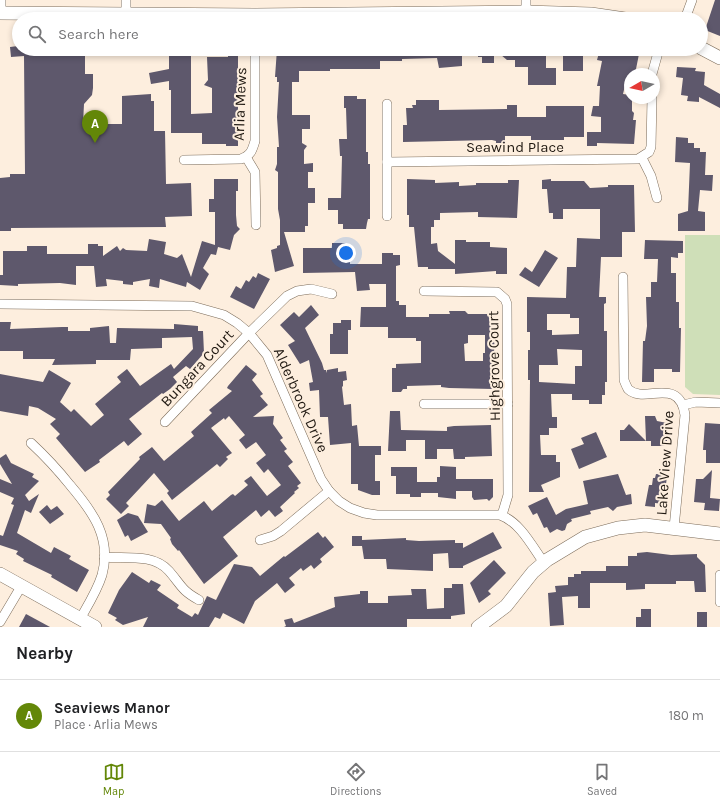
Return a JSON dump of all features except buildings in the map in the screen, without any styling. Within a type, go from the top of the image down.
[{"type":"street","points":[[1,0],[1,13],[12,13]]},
{"type":"street","points":[[126,0],[126,12]]},
{"type":"street","points":[[688,12],[692,0]]},
{"type":"street","points":[[379,12],[526,6],[569,12]]},
{"type":"street","points":[[708,52],[720,58]]},
{"type":"street","name":"Arlia Mews","points":[[184,160],[242,159],[252,152],[255,141],[255,56]]},
{"type":"street","points":[[654,68],[657,56]]},
{"type":"street","points":[[387,104],[387,216]]},
{"type":"street","points":[[652,104],[651,147],[649,152],[642,158],[651,176],[657,198]]},
{"type":"street","name":"Arlia Mews","points":[[246,157],[255,172],[256,225]]},
{"type":"street","name":"Seawind Place","points":[[387,162],[632,160],[642,158]]},
{"type":"street","name":"Lake View Drive","points":[[623,277],[624,380],[629,389],[637,393],[670,393],[679,399],[683,405],[684,415],[674,528]]},
{"type":"street","name":"Bungara Court","points":[[165,422],[282,300],[292,293],[311,289],[332,294]]},
{"type":"street","name":"Highgrove Court","points":[[424,291],[489,291],[497,292],[505,299],[508,310],[508,495],[502,515]]},
{"type":"street","name":"Alderbrook Drive","points":[[0,304],[192,306],[224,315],[249,333],[267,355],[315,465],[329,491],[350,508],[377,515],[502,515]]},
{"type":"street","points":[[683,405],[696,402],[720,403]]},
{"type":"street","points":[[424,404],[508,404]]},
{"type":"street","points":[[31,443],[48,458],[96,519],[103,538],[104,557],[102,574],[97,588],[80,619]]},
{"type":"street","points":[[260,540],[273,536],[281,531],[329,491]]},
{"type":"street","points":[[502,515],[516,525],[544,563]]},
{"type":"street","points":[[478,627],[506,606],[533,572],[544,563],[586,538],[618,528],[645,525],[720,534]]},
{"type":"street","points":[[104,557],[140,558],[155,562],[168,570],[185,592],[200,600]]},
{"type":"street","points":[[0,574],[95,627]]},
{"type":"street","points":[[720,575],[720,602]]},
{"type":"street","points":[[0,622],[22,585]]},
{"type":"green space","points":[[685,235],[720,235],[720,395],[693,394],[685,387]]},
{"type":"place","name":"Seaviews Manor","points":[[95,143]]}]
